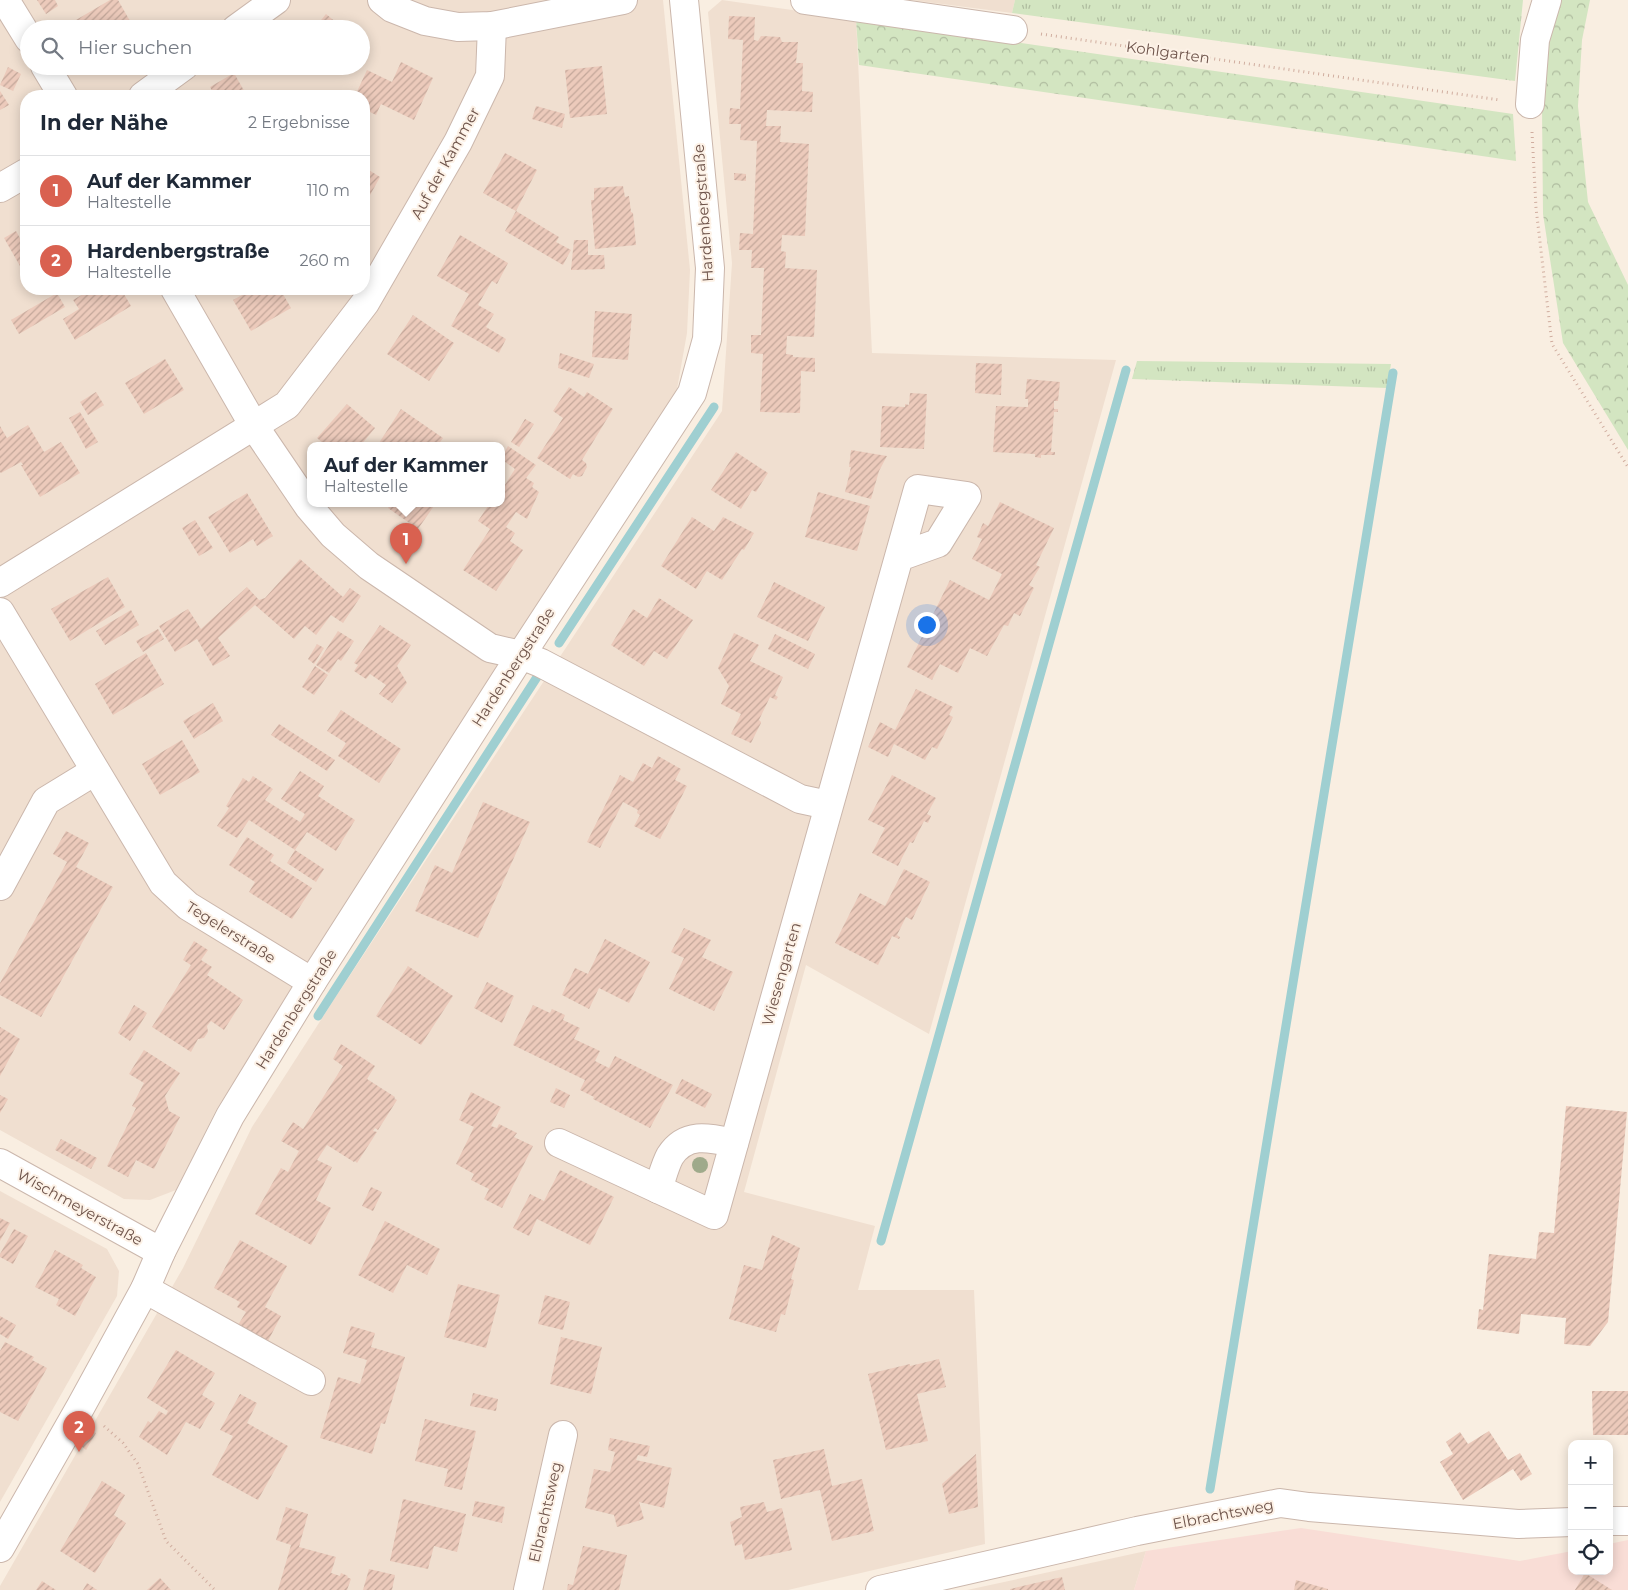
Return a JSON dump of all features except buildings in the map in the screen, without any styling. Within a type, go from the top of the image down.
[{"type":"street","points":[[5,0],[20,24]]},
{"type":"street","points":[[248,20],[276,0]]},
{"type":"street","points":[[382,0],[392,8],[425,21],[458,27],[492,26],[623,0]]},
{"type":"street","name":"Hardenbergstraße","points":[[0,1548],[145,1289],[160,1252],[230,1116],[312,982],[521,654],[692,393],[707,339],[710,268],[684,0]]},
{"type":"street","points":[[805,0],[1013,30]]},
{"type":"street","points":[[1530,104],[1535,40],[1547,0]]},
{"type":"street","name":"Auf der Kammer","points":[[370,293],[458,142],[490,76],[492,26]]},
{"type":"street","points":[[50,75],[59,90]]},
{"type":"street","points":[[151,90],[172,75]]},
{"type":"street","points":[[0,188],[20,176]]},
{"type":"street","points":[[178,295],[254,426],[307,504]]},
{"type":"street","name":"Auf der Kammer","points":[[0,583],[287,405],[369,295]]},
{"type":"street","points":[[309,507],[333,535],[369,566],[490,648],[521,654],[800,798],[828,805]]},
{"type":"street","name":"Wiesengarten","points":[[559,1143],[714,1215],[899,557]]},
{"type":"street","name":"Tegelerstraße","points":[[0,612],[164,883],[188,906],[312,982]]},
{"type":"street","points":[[0,886],[46,800],[95,771]]},
{"type":"street","points":[[658,1189],[670,1155],[684,1142],[696,1138],[710,1138],[734,1143]]},
{"type":"street","name":"Wischmeyerstraße","points":[[0,1163],[160,1252]]},
{"type":"street","points":[[145,1289],[312,1381]]},
{"type":"street","name":"Elbrachtsweg","points":[[528,1590],[562,1435]]},
{"type":"street","name":"Elbrachtsweg","points":[[880,1590],[949,1582],[1137,1531],[1280,1503],[1518,1524],[1568,1522]]},
{"type":"street","points":[[1613,1521],[1628,1521]]},
{"type":"path","name":"Kohlgarten","points":[[1013,30],[1530,104]]},
{"type":"path","points":[[1530,104],[1536,208],[1552,344],[1628,467]]},
{"type":"path","points":[[81,1406],[123,1443],[138,1464],[166,1542],[214,1590]]},
{"type":"shaded area","points":[[0,0],[663,0],[690,270],[687,333],[677,389],[216,1110],[176,1190],[150,1200],[124,1199],[0,1130]]},
{"type":"shaded area","points":[[722,0],[856,19],[872,353],[1116,360],[929,1034],[806,965],[744,1192],[875,1226],[858,1290],[974,1290],[985,1544],[788,1590],[0,1590],[0,1586],[183,1268],[252,1127],[722,411],[732,263],[708,12]]},
{"type":"shaded area","points":[[911,0],[1015,0],[1012,13]]},
{"type":"shaded area","points":[[0,1191],[107,1249],[119,1271],[117,1296],[0,1502]]},
{"type":"shaded area","points":[[1301,1528],[1520,1561],[1568,1552],[1568,1575],[1613,1575],[1613,1543],[1628,1540],[1628,1590],[1134,1590],[1146,1551]]},
{"type":"shaded area","points":[[1146,1551],[1134,1590],[967,1590]]},
{"type":"green space","points":[[1015,0],[1523,0],[1515,81],[1012,13]]},
{"type":"green space","points":[[1558,0],[1590,0],[1582,40],[1578,106],[1588,202],[1628,285],[1628,450],[1563,343],[1543,214],[1542,108],[1547,39]]},
{"type":"green space","points":[[856,19],[1513,114],[1516,161],[859,65]]},
{"type":"green space","points":[[1137,361],[1391,364],[1387,388],[1132,379]]},
{"type":"waterway","points":[[881,1241],[1126,370]]},
{"type":"waterway","points":[[1210,1489],[1393,373]]},
{"type":"waterway","points":[[559,643],[714,407]]},
{"type":"waterway","points":[[318,1016],[539,674]]},
{"type":"place","name":"Auf der Kammer","points":[[406,564]]},
{"type":"place","name":"Hardenbergstraße","points":[[79,1452]]}]
